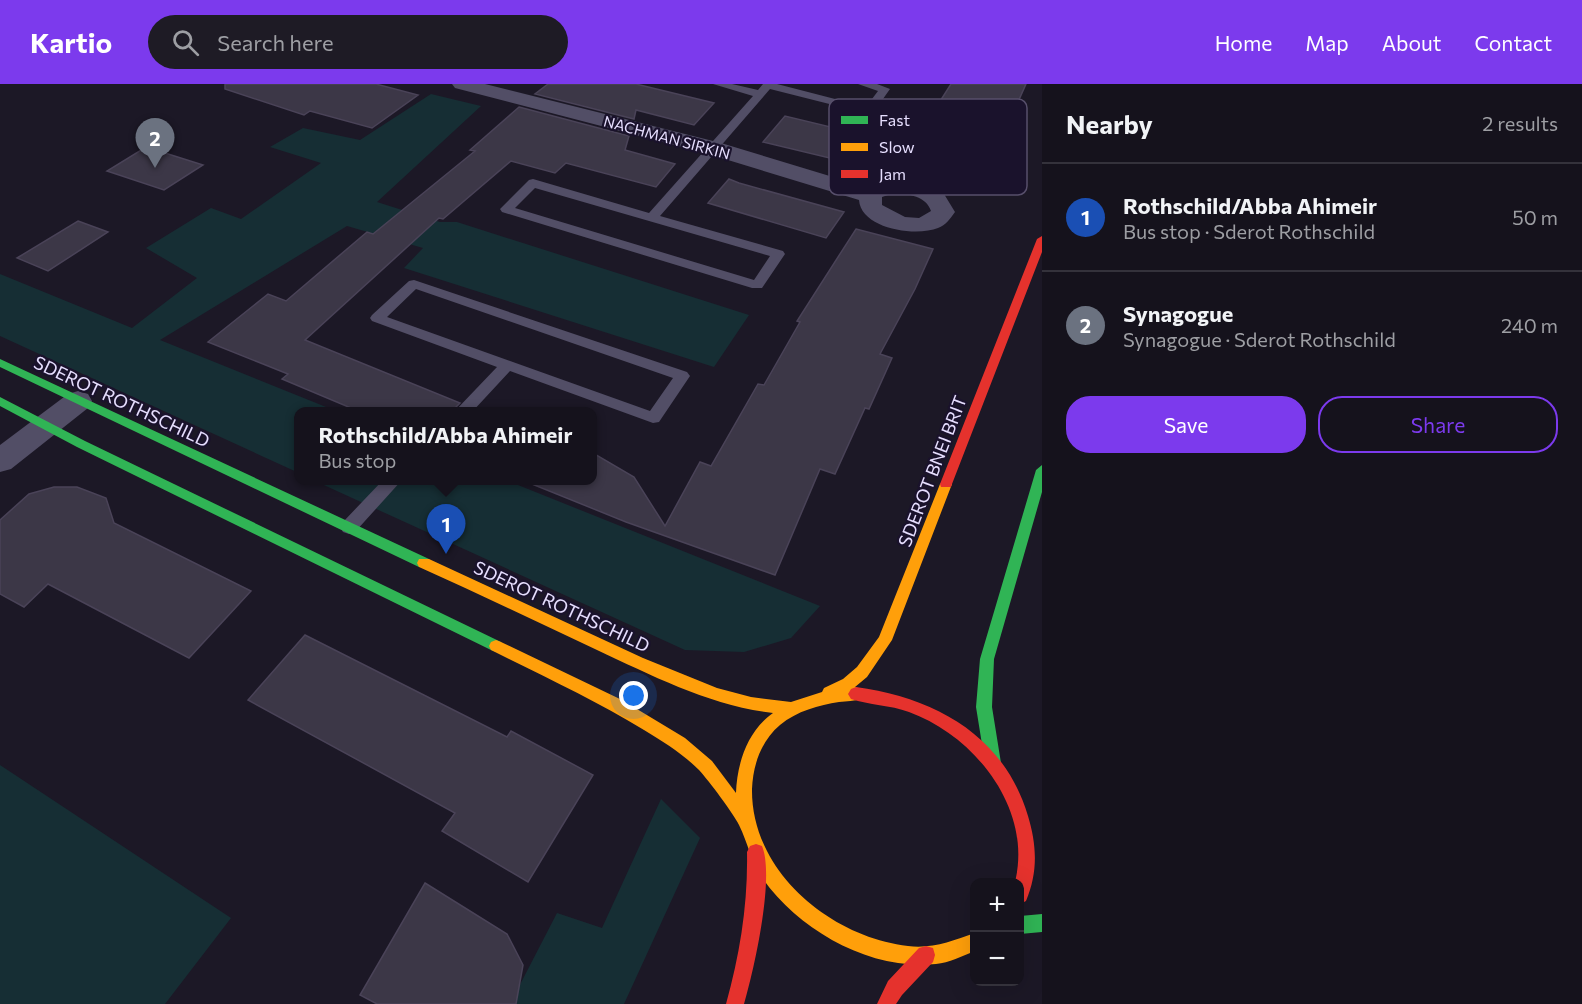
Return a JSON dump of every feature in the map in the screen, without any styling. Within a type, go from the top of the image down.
[{"type":"main road","name":"SDEROT BNEI BRIT","points":[[828,694],[850,684],[874,661],[885,640],[1042,238]]},
{"type":"main road","name":"SDEROT ROTHSCHILD","points":[[0,363],[638,662],[704,689],[751,704],[789,708]]},
{"type":"main road","points":[[0,401],[617,705],[679,743],[706,765],[744,818]]},
{"type":"main road","points":[[993,763],[984,707],[987,659],[1042,470]]},
{"type":"main road","points":[[970,945],[962,949],[926,955],[886,951],[845,938],[808,915],[778,886],[756,852],[744,818],[742,783],[750,752],[766,726],[789,708],[828,694],[870,693],[915,705],[958,729],[993,763],[1009,786],[1020,811],[1027,836],[1028,863],[1024,880]]},
{"type":"main road","points":[[1027,836],[1041,854]]},
{"type":"main road","points":[[735,1004],[753,941],[758,885],[756,852]]},
{"type":"main road","points":[[1024,925],[1042,923]]},
{"type":"main road","points":[[886,1004],[896,988],[926,955]]},
{"type":"street","name":"NACHMAN SIRKIN","points":[[477,86],[713,148],[829,183]]},
{"type":"street","points":[[0,461],[78,401]]},
{"type":"lane","points":[[718,84],[766,88],[829,102]]},
{"type":"lane","points":[[863,84],[885,89],[878,99]]},
{"type":"lane","points":[[651,217],[766,88]]},
{"type":"lane","points":[[533,183],[651,217],[778,254],[757,285],[506,209],[533,183]]},
{"type":"lane","points":[[414,284],[682,376],[653,418],[507,365],[377,318],[414,284]]},
{"type":"lane","points":[[466,407],[507,365]]},
{"type":"lane","points":[[349,527],[389,485]]},
{"type":"green space","points":[[431,94],[481,106],[377,202],[440,222],[457,222],[749,315],[714,367],[404,268],[423,248],[347,226],[160,340],[326,407],[294,407],[294,471],[0,336],[0,274],[132,328],[197,278],[146,248],[211,208],[241,219],[321,163],[270,147],[303,128],[360,140]]},
{"type":"green space","points":[[324,485],[518,485],[820,606],[791,638],[744,652],[685,650]]},
{"type":"green space","points":[[0,765],[231,918],[165,1004],[0,1004]]},
{"type":"green space","points":[[661,799],[700,838],[624,1004],[510,1004],[557,913],[602,928]]},
{"type":"building","points":[[225,84],[376,84],[418,95],[372,128],[310,111],[304,115],[225,89]]},
{"type":"building","points":[[548,84],[636,84],[714,103],[694,125],[636,110],[634,119],[535,94]]},
{"type":"building","points":[[951,84],[1026,84],[1019,99],[941,99]]},
{"type":"building","points":[[519,107],[629,136],[625,150],[675,164],[656,187],[566,163],[555,173],[511,161],[443,219],[439,218],[305,340],[460,403],[456,407],[348,407],[282,379],[288,374],[208,342],[268,294],[286,301],[367,232],[373,234],[475,151],[470,150]]},
{"type":"building","points":[[785,116],[829,127],[829,158],[763,142]]},
{"type":"building","points":[[146,147],[203,165],[164,190],[107,171]]},
{"type":"building","points":[[729,179],[844,212],[826,238],[708,203]]},
{"type":"building","points":[[78,221],[108,232],[48,271],[17,258]]},
{"type":"building","points":[[856,229],[933,249],[915,289],[880,354],[892,358],[869,409],[865,408],[835,474],[820,469],[775,575],[626,522],[534,485],[597,485],[597,455],[634,477],[665,526],[700,462],[711,466],[758,384],[764,385],[800,322],[797,321]]},
{"type":"building","points":[[54,487],[77,487],[106,498],[114,523],[251,591],[189,658],[48,584],[24,607],[0,594],[0,520],[29,494]]},
{"type":"building","points":[[305,635],[507,737],[511,731],[593,775],[528,882],[442,831],[455,813],[248,700]]},
{"type":"building","points":[[425,883],[507,934],[523,965],[516,1004],[377,1004],[360,995]]},
{"type":"traffic: fast","points":[[0,363],[424,563]]},
{"type":"traffic: fast","points":[[0,401],[81,444],[496,646]]},
{"type":"traffic: fast","points":[[993,763],[984,707],[987,659],[1042,470]]},
{"type":"traffic: fast","points":[[1024,925],[1042,923]]},
{"type":"traffic: slow","points":[[829,693],[848,684],[862,672],[885,640],[946,484]]},
{"type":"traffic: slow","points":[[424,563],[638,662],[715,694],[751,704],[789,708]]},
{"type":"traffic: slow","points":[[496,646],[617,705],[679,743],[706,766],[744,818]]},
{"type":"traffic: slow","points":[[856,694],[824,698],[795,707],[775,720],[760,737],[750,756],[744,778],[744,802],[748,826],[756,850],[769,872],[786,893],[807,912],[857,942],[883,951],[910,956],[941,954],[970,944]]},
{"type":"traffic: jam","points":[[946,484],[1042,239]]},
{"type":"traffic: jam","points":[[856,694],[885,698],[913,706],[940,719],[964,735],[985,754],[1003,777],[1016,803],[1026,848],[1027,864],[1024,882]]},
{"type":"traffic: jam","points":[[735,1004],[752,929],[756,891],[756,852]]},
{"type":"traffic: jam","points":[[886,1004],[895,988],[926,955]]},
{"type":"place","name":"Synagogue","points":[[155,168]]},
{"type":"place","name":"Rothschild/Abba Ahimeir","points":[[446,554]]}]
